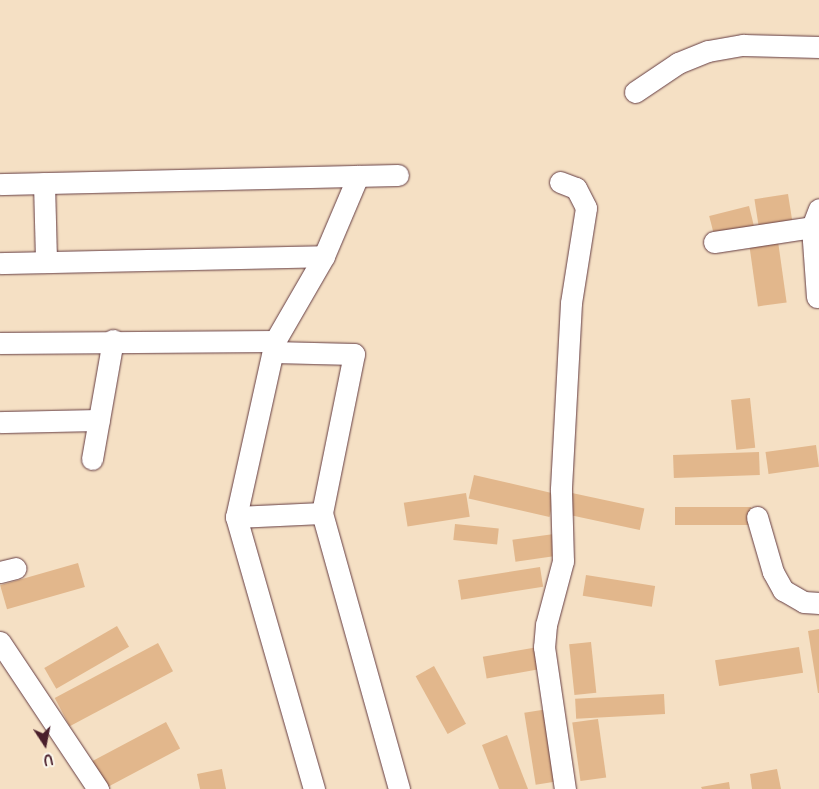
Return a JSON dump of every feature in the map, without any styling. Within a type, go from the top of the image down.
[{"type":"street","points":[[635,92],[678,63],[708,51],[743,45],[819,47]]},
{"type":"street","points":[[0,184],[398,175]]},
{"type":"street","points":[[314,789],[236,517],[274,346],[324,256],[358,176]]},
{"type":"street","points":[[560,182],[576,188],[586,208],[571,303],[561,490],[563,561],[546,625],[544,647],[565,789]]},
{"type":"street","points":[[44,183],[46,262]]},
{"type":"street","points":[[714,242],[816,218],[817,296]]},
{"type":"street","points":[[0,263],[324,256]]},
{"type":"street","points":[[92,459],[113,340]]},
{"type":"street","points":[[0,343],[113,340],[274,346],[354,354],[322,513],[399,789]]},
{"type":"street","points":[[0,422],[99,420]]},
{"type":"street","points":[[236,517],[322,513]]},
{"type":"street","points":[[757,517],[773,572],[783,590],[804,602],[819,603]]},
{"type":"street","points":[[0,642],[98,789]]},
{"type":"building","points":[[788,194],[793,227],[760,232],[754,199]]},
{"type":"building","points":[[749,206],[754,226],[714,236],[709,216]]},
{"type":"building","points":[[778,241],[787,302],[758,306],[749,245]]},
{"type":"building","points":[[750,398],[755,448],[736,450],[731,400]]},
{"type":"building","points":[[816,445],[819,467],[769,474],[765,452]]},
{"type":"building","points":[[759,452],[760,475],[674,478],[673,455]]},
{"type":"building","points":[[474,475],[555,494],[549,517],[469,498]]},
{"type":"building","points":[[466,493],[470,517],[408,527],[404,503]]},
{"type":"building","points":[[572,493],[644,508],[640,530],[567,515]]},
{"type":"building","points":[[675,507],[751,507],[751,525],[675,525]]},
{"type":"building","points":[[455,524],[499,529],[497,545],[453,540]]},
{"type":"building","points":[[554,534],[557,556],[515,562],[512,540]]},
{"type":"building","points":[[78,563],[85,587],[7,609],[0,585]]},
{"type":"building","points":[[540,567],[543,587],[461,600],[458,580]]},
{"type":"building","points":[[586,575],[655,586],[652,607],[583,596]]},
{"type":"building","points":[[117,626],[129,647],[56,689],[44,668]]},
{"type":"building","points":[[819,629],[819,693],[818,693],[808,631]]},
{"type":"building","points":[[591,642],[596,693],[574,695],[569,644]]},
{"type":"building","points":[[158,643],[173,671],[70,726],[55,698]]},
{"type":"building","points":[[538,647],[542,669],[487,678],[483,657]]},
{"type":"building","points":[[799,647],[803,673],[719,686],[715,660]]},
{"type":"building","points":[[434,666],[466,724],[448,734],[416,676]]},
{"type":"building","points":[[664,694],[665,714],[576,719],[575,699]]},
{"type":"building","points":[[548,709],[559,781],[536,785],[524,713]]},
{"type":"building","points":[[598,719],[606,777],[580,781],[572,723]]},
{"type":"building","points":[[166,722],[180,748],[104,789],[102,789],[88,763]]},
{"type":"building","points":[[507,735],[528,789],[499,789],[482,745]]},
{"type":"building","points":[[222,769],[226,789],[200,789],[197,774]]},
{"type":"building","points":[[777,769],[781,789],[752,789],[750,774]]},
{"type":"building","points":[[729,782],[730,789],[702,789],[701,787]]}]
